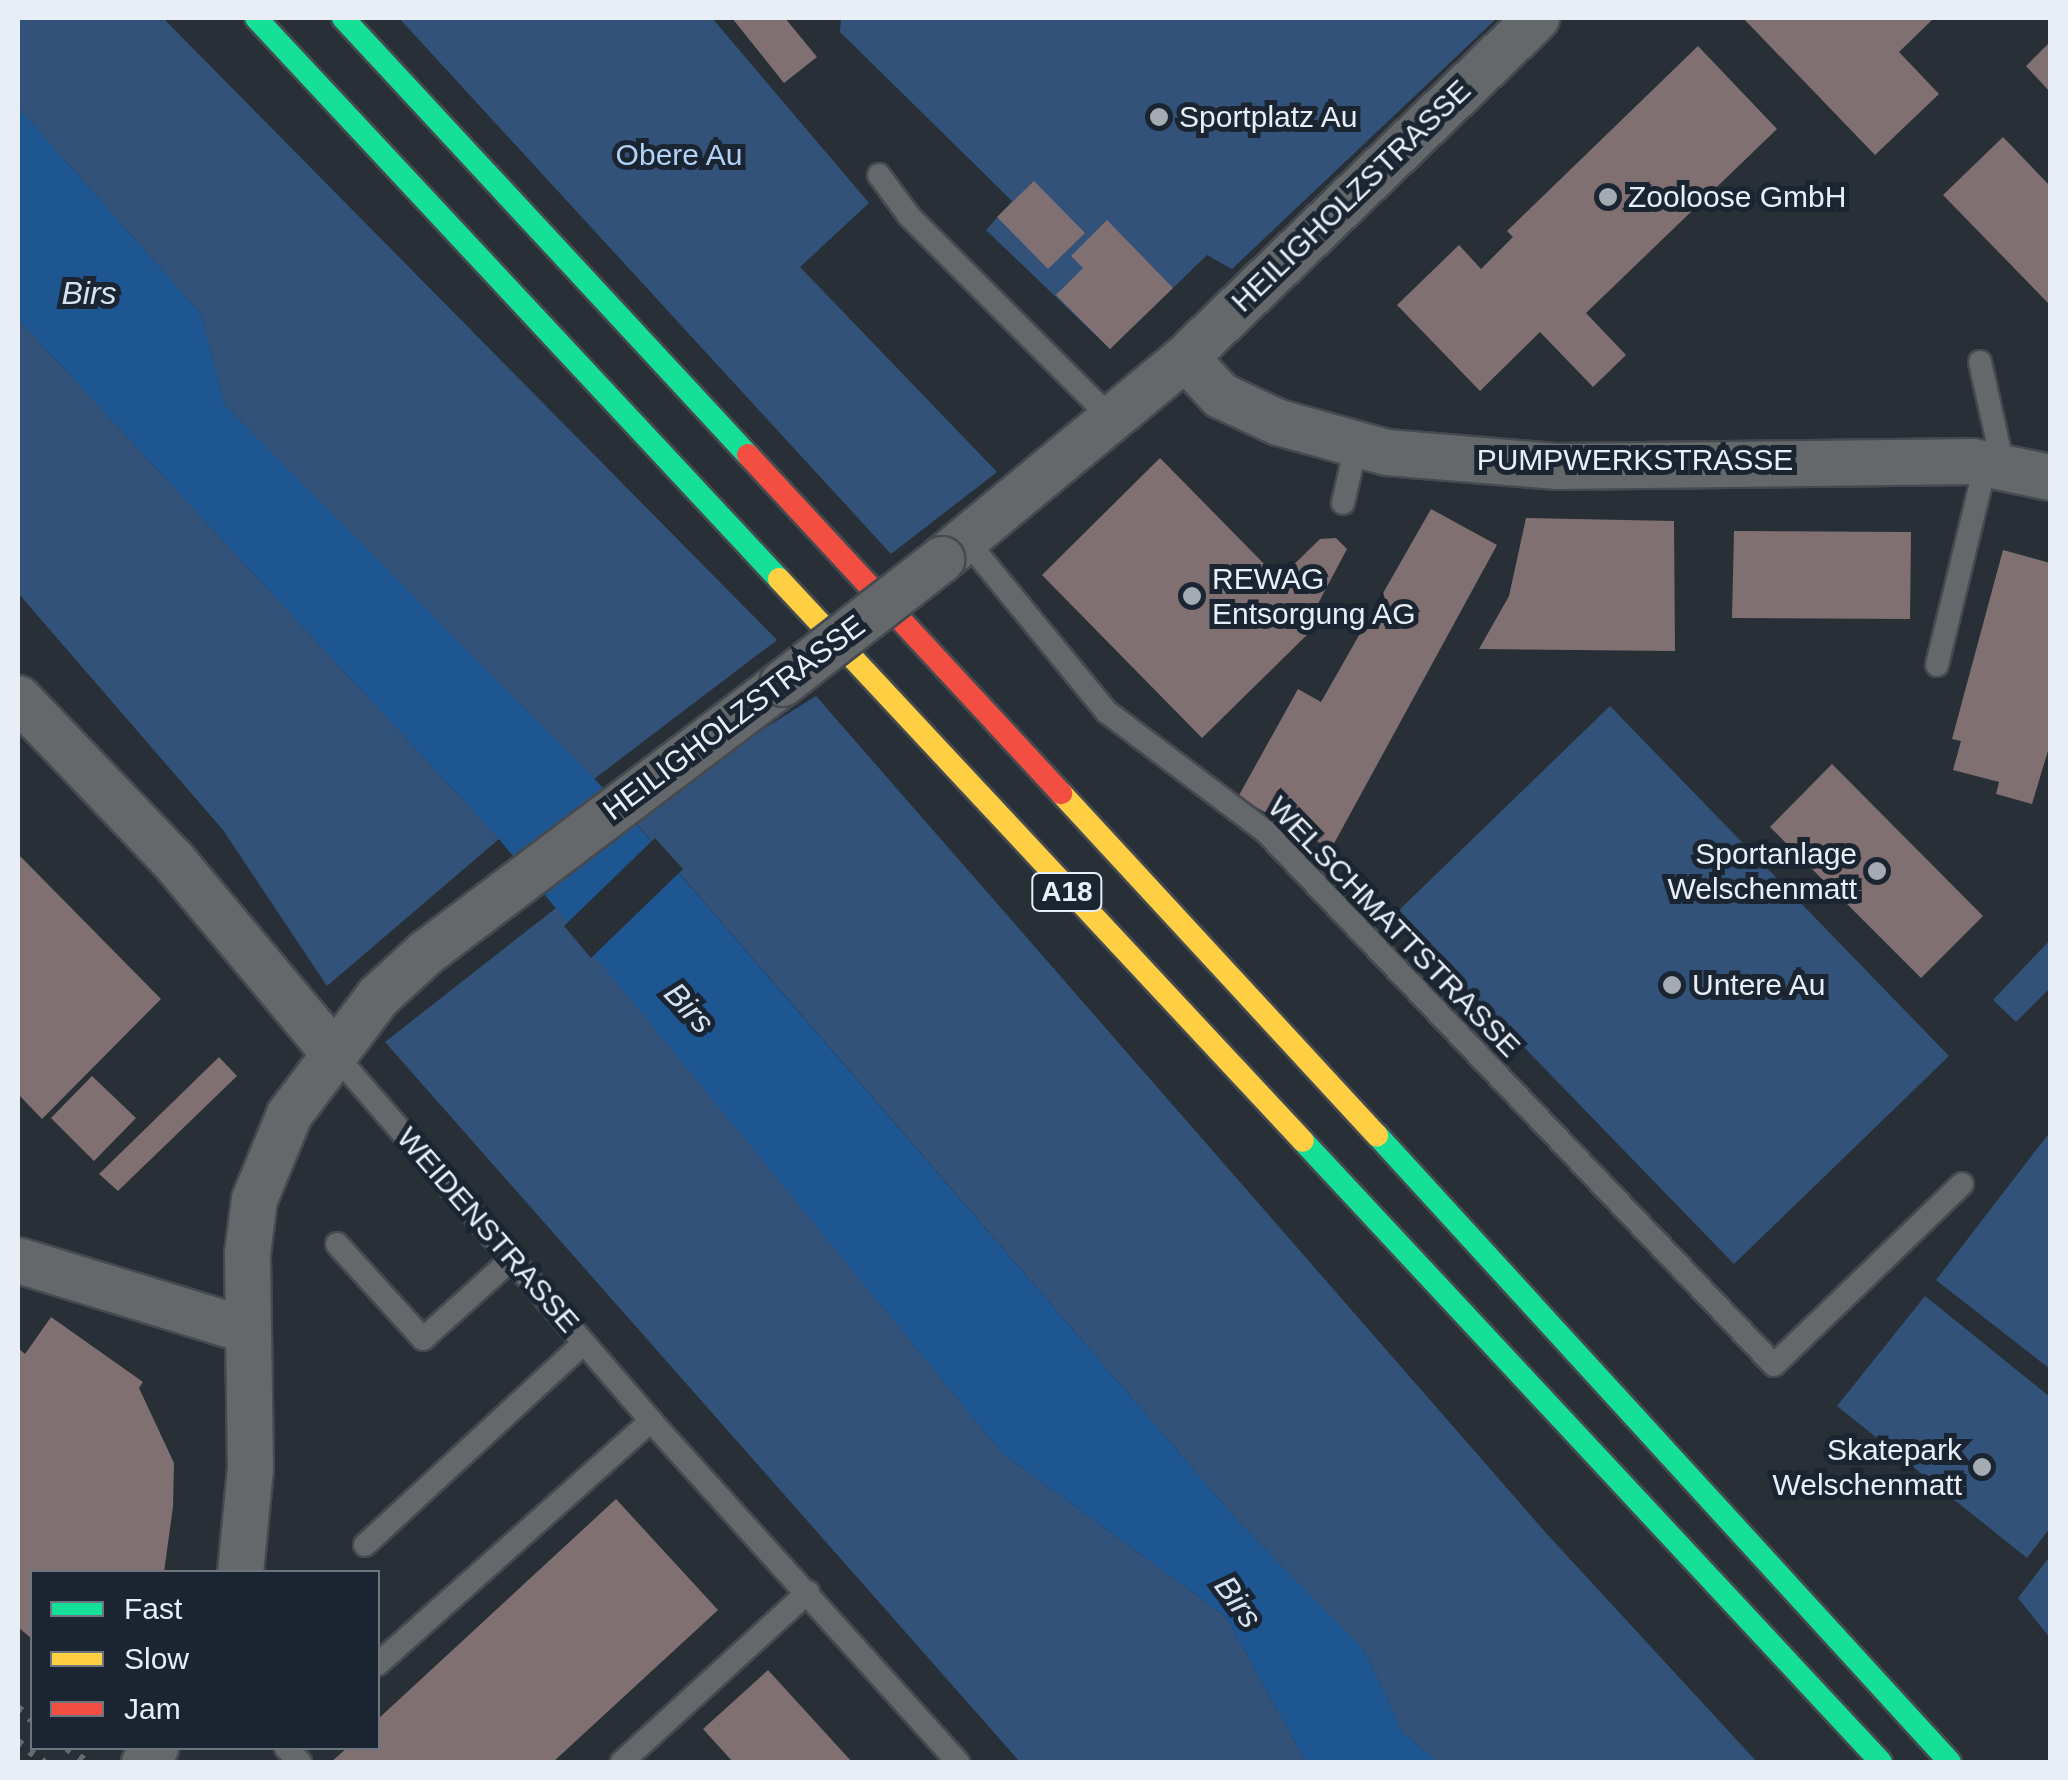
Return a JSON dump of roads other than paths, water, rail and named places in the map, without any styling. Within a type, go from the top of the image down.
[{"type":"highway","name":"A18","points":[[256,18],[905,722],[1881,1762]]},
{"type":"highway","name":"A18","points":[[343,18],[1764,1551],[1950,1762]]},
{"type":"street","name":"HEILIGHOLZSTRASSE","points":[[240,1570],[250,1469],[243,1329],[259,1184],[289,1114],[332,1051],[426,952],[782,683],[1114,421],[1536,18]]},
{"type":"street","name":"PUMPWERKSTRASSE","points":[[1184,358],[1220,395],[1356,446],[1557,466],[1994,464],[2050,478]]},
{"type":"street","name":"WEIDENSTRASSE","points":[[18,698],[172,859],[332,1051]]},
{"type":"street","points":[[18,1260],[243,1329]]},
{"type":"lane","points":[[879,175],[909,216],[1114,421]]},
{"type":"lane","points":[[1937,665],[1994,464],[1980,362]]},
{"type":"lane","points":[[1342,503],[1356,446]]},
{"type":"lane","name":"WELSCHMATTSTRASSE","points":[[954,550],[1107,712],[1266,832],[1774,1366],[1962,1184]]},
{"type":"lane","name":"WEIDENSTRASSE","points":[[332,1051],[650,1422],[958,1762]]},
{"type":"lane","points":[[337,1244],[423,1340],[513,1258]]},
{"type":"lane","points":[[365,1545],[584,1343]]},
{"type":"lane","points":[[380,1662],[650,1422]]},
{"type":"lane","points":[[622,1762],[808,1592]]},
{"type":"water","name":"Birs","points":[[18,107],[201,314],[224,404],[620,805],[1239,1522],[1364,1650],[1403,1733],[1438,1762],[1306,1762],[1226,1617],[1002,1453],[499,839],[18,319]]},
{"type":"railway","points":[[18,1708],[30,1718]]},
{"type":"railway","points":[[18,1742],[44,1762]]},
{"type":"railway","points":[[70,1750],[86,1762]]},
{"type":"place","name":"Sportplatz Au","points":[[1159,117]]},
{"type":"place","name":"Zooloose GmbH","points":[[1608,197]]},
{"type":"place","name":"REWAG Entsorgung AG","points":[[1192,596]]},
{"type":"place","name":"Sportanlage Welschenmatt","points":[[1877,871]]},
{"type":"place","name":"Untere Au","points":[[1672,985]]},
{"type":"place","name":"Skatepark Welschenmatt","points":[[1982,1467]]},
{"type":"park label","name":"Obere Au","points":[[679,155]]}]
